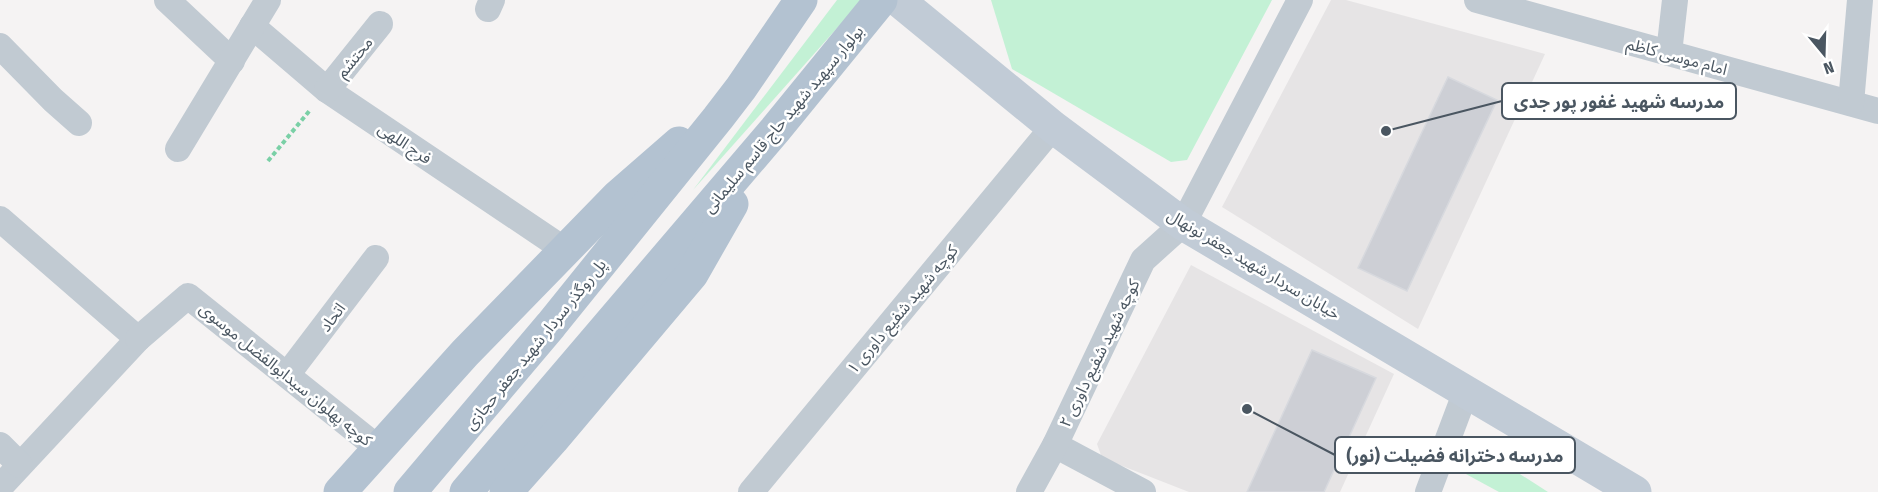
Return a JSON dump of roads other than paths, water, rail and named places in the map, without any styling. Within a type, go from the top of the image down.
[{"type":"main road","name":"بولوار سپهبد شهید حاج قاسم سلیمانی","points":[[466,492],[776,130],[881,0]]},
{"type":"main road","name":"خیابان سردار شهید جعفر نونهال","points":[[898,0],[1053,126],[1183,224],[1635,492]]},
{"type":"main road","points":[[340,492],[465,353],[617,197],[741,88],[795,2]]},
{"type":"main road","name":"پل روگذر سردار شهید جعفر حجازی","points":[[410,492],[460,435],[741,88]]},
{"type":"main road","points":[[506,492],[692,274],[776,130]]},
{"type":"street","points":[[167,0],[232,61]]},
{"type":"street","points":[[178,149],[268,0]]},
{"type":"street","points":[[1183,224],[1300,0]]},
{"type":"street","name":"امام موسی کاظم","points":[[1476,0],[1504,4],[1878,111]]},
{"type":"street","points":[[1669,53],[1676,0]]},
{"type":"street","points":[[1851,103],[1860,0]]},
{"type":"street","name":"محتشم","points":[[327,90],[380,24]]},
{"type":"street","name":"فرج اللهی","points":[[252,26],[327,90],[565,250]]},
{"type":"street","points":[[0,46],[79,123]]},
{"type":"street","name":"کوچه شهید شفیع داوری ۱","points":[[751,492],[1053,126]]},
{"type":"street","points":[[0,219],[138,339]]},
{"type":"street","name":"کوچه شهید شفیع داوری ۲","points":[[1029,492],[1055,445],[1143,260],[1183,224]]},
{"type":"street","name":"اتحاد","points":[[287,375],[376,258]]},
{"type":"street","name":"کوچه پهلوان سیدابوالفضل موسوی","points":[[0,487],[138,339],[188,296],[379,448]]},
{"type":"street","points":[[1428,492],[1466,391]]},
{"type":"street","points":[[0,445],[20,465]]},
{"type":"street","points":[[1055,445],[1143,492]]},
{"type":"place","name":"مدرسه شهید غفور پور جدی","points":[[1386,131]]},
{"type":"place","name":"مدرسه دخترانه فضیلت (نور)","points":[[1247,409]]}]
